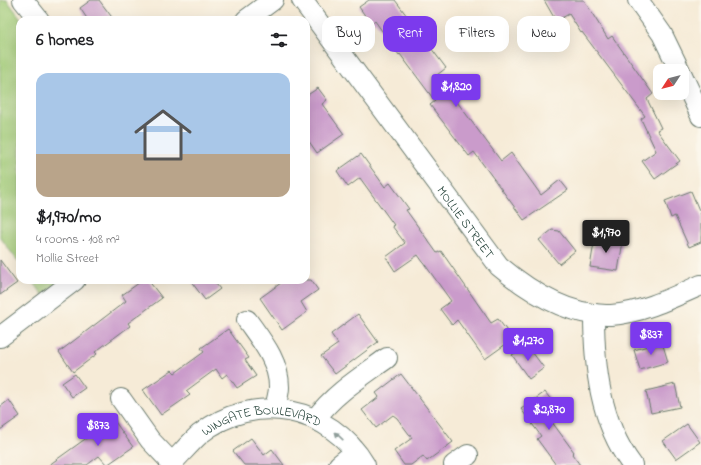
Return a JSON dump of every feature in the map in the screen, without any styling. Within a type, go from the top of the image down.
[{"type":"street","points":[[24,0],[36,16]]},
{"type":"street","points":[[251,16],[273,0]]},
{"type":"street","name":"MOLLIE STREET","points":[[302,0],[499,266],[523,286],[548,300],[577,311],[613,315],[656,305],[701,285]]},
{"type":"street","points":[[638,0],[662,34],[677,64]]},
{"type":"street","points":[[689,90],[701,116]]},
{"type":"street","points":[[0,337],[70,284]]},
{"type":"street","points":[[594,314],[597,373],[607,418],[632,465]]},
{"type":"street","points":[[247,320],[267,348],[275,368],[279,387],[274,409]]},
{"type":"street","points":[[316,418],[328,403],[341,391],[387,358]]},
{"type":"street","points":[[121,399],[150,440],[171,464]]},
{"type":"street","name":"WINGATE BOULEVARD","points":[[171,464],[200,434],[222,421],[243,413],[274,409],[316,418],[336,432],[360,458],[339,465]]},
{"type":"green space","points":[[0,0],[7,0],[19,16],[16,16],[16,259],[0,237]]},
{"type":"green space","points":[[35,284],[57,284],[43,295]]},
{"type":"building","points":[[91,0],[99,0],[111,16],[85,16],[80,8]]},
{"type":"building","points":[[369,0],[395,0],[407,16],[383,16],[383,32],[375,21],[375,16],[365,16],[359,7]]},
{"type":"building","points":[[544,0],[584,0],[608,39],[612,36],[653,94],[647,99],[661,128],[657,130],[680,161],[655,179],[642,161],[656,151],[641,119],[645,116],[582,32],[581,33],[569,14],[565,16],[553,16]]},
{"type":"building","points":[[397,52],[434,52],[446,68],[437,75],[501,161],[511,153],[541,195],[560,180],[568,190],[524,220],[474,152],[469,156],[430,105],[435,101],[400,54],[399,55]]},
{"type":"building","points":[[318,88],[327,100],[322,104],[344,134],[317,153],[310,143],[310,93]]},
{"type":"building","points":[[361,154],[385,187],[390,183],[409,209],[406,210],[437,253],[441,251],[491,323],[498,319],[513,339],[485,359],[457,320],[452,325],[440,309],[451,301],[418,255],[395,271],[386,257],[405,243],[392,226],[394,225],[360,178],[348,187],[337,171]]},
{"type":"building","points":[[691,191],[701,215],[701,242],[689,247],[675,216],[671,218],[665,201]]},
{"type":"building","points":[[552,230],[559,231],[575,251],[559,264],[539,240]]},
{"type":"building","points":[[595,237],[623,241],[618,271],[590,267]]},
{"type":"building","points":[[0,260],[16,284],[0,295]]},
{"type":"building","points":[[311,280],[318,290],[301,302],[307,312],[282,330],[260,298],[279,284],[310,284]]},
{"type":"building","points":[[137,284],[151,284],[162,298],[128,323],[130,326],[95,352],[97,354],[73,372],[59,352],[126,301],[122,295]]},
{"type":"building","points":[[193,284],[216,284],[220,289],[205,300]]},
{"type":"building","points":[[358,314],[378,342],[335,374],[321,356],[338,344],[331,334]]},
{"type":"building","points":[[228,329],[249,358],[245,360],[256,376],[237,388],[227,374],[222,378],[216,369],[186,391],[190,395],[161,415],[143,390],[172,370],[175,373],[204,352],[201,348]]},
{"type":"building","points":[[662,342],[668,362],[640,370],[634,350]]},
{"type":"building","points":[[527,345],[544,368],[529,379],[512,355]]},
{"type":"building","points":[[75,374],[85,388],[72,397],[62,383]]},
{"type":"building","points":[[401,374],[453,442],[427,461],[423,456],[411,465],[404,465],[394,451],[412,438],[397,418],[393,415],[376,428],[362,410],[379,397],[376,393]]},
{"type":"building","points":[[675,384],[680,407],[651,413],[646,391]]},
{"type":"building","points":[[545,392],[559,410],[549,418],[574,452],[572,454],[580,465],[556,465],[537,439],[541,436],[521,409]]},
{"type":"building","points":[[9,400],[20,416],[0,430],[0,407]]},
{"type":"building","points":[[113,419],[133,447],[107,465],[99,456],[87,465],[49,465]]},
{"type":"building","points":[[687,424],[700,442],[676,459],[663,441]]},
{"type":"building","points":[[251,438],[264,455],[272,449],[284,465],[244,465],[233,451]]}]
